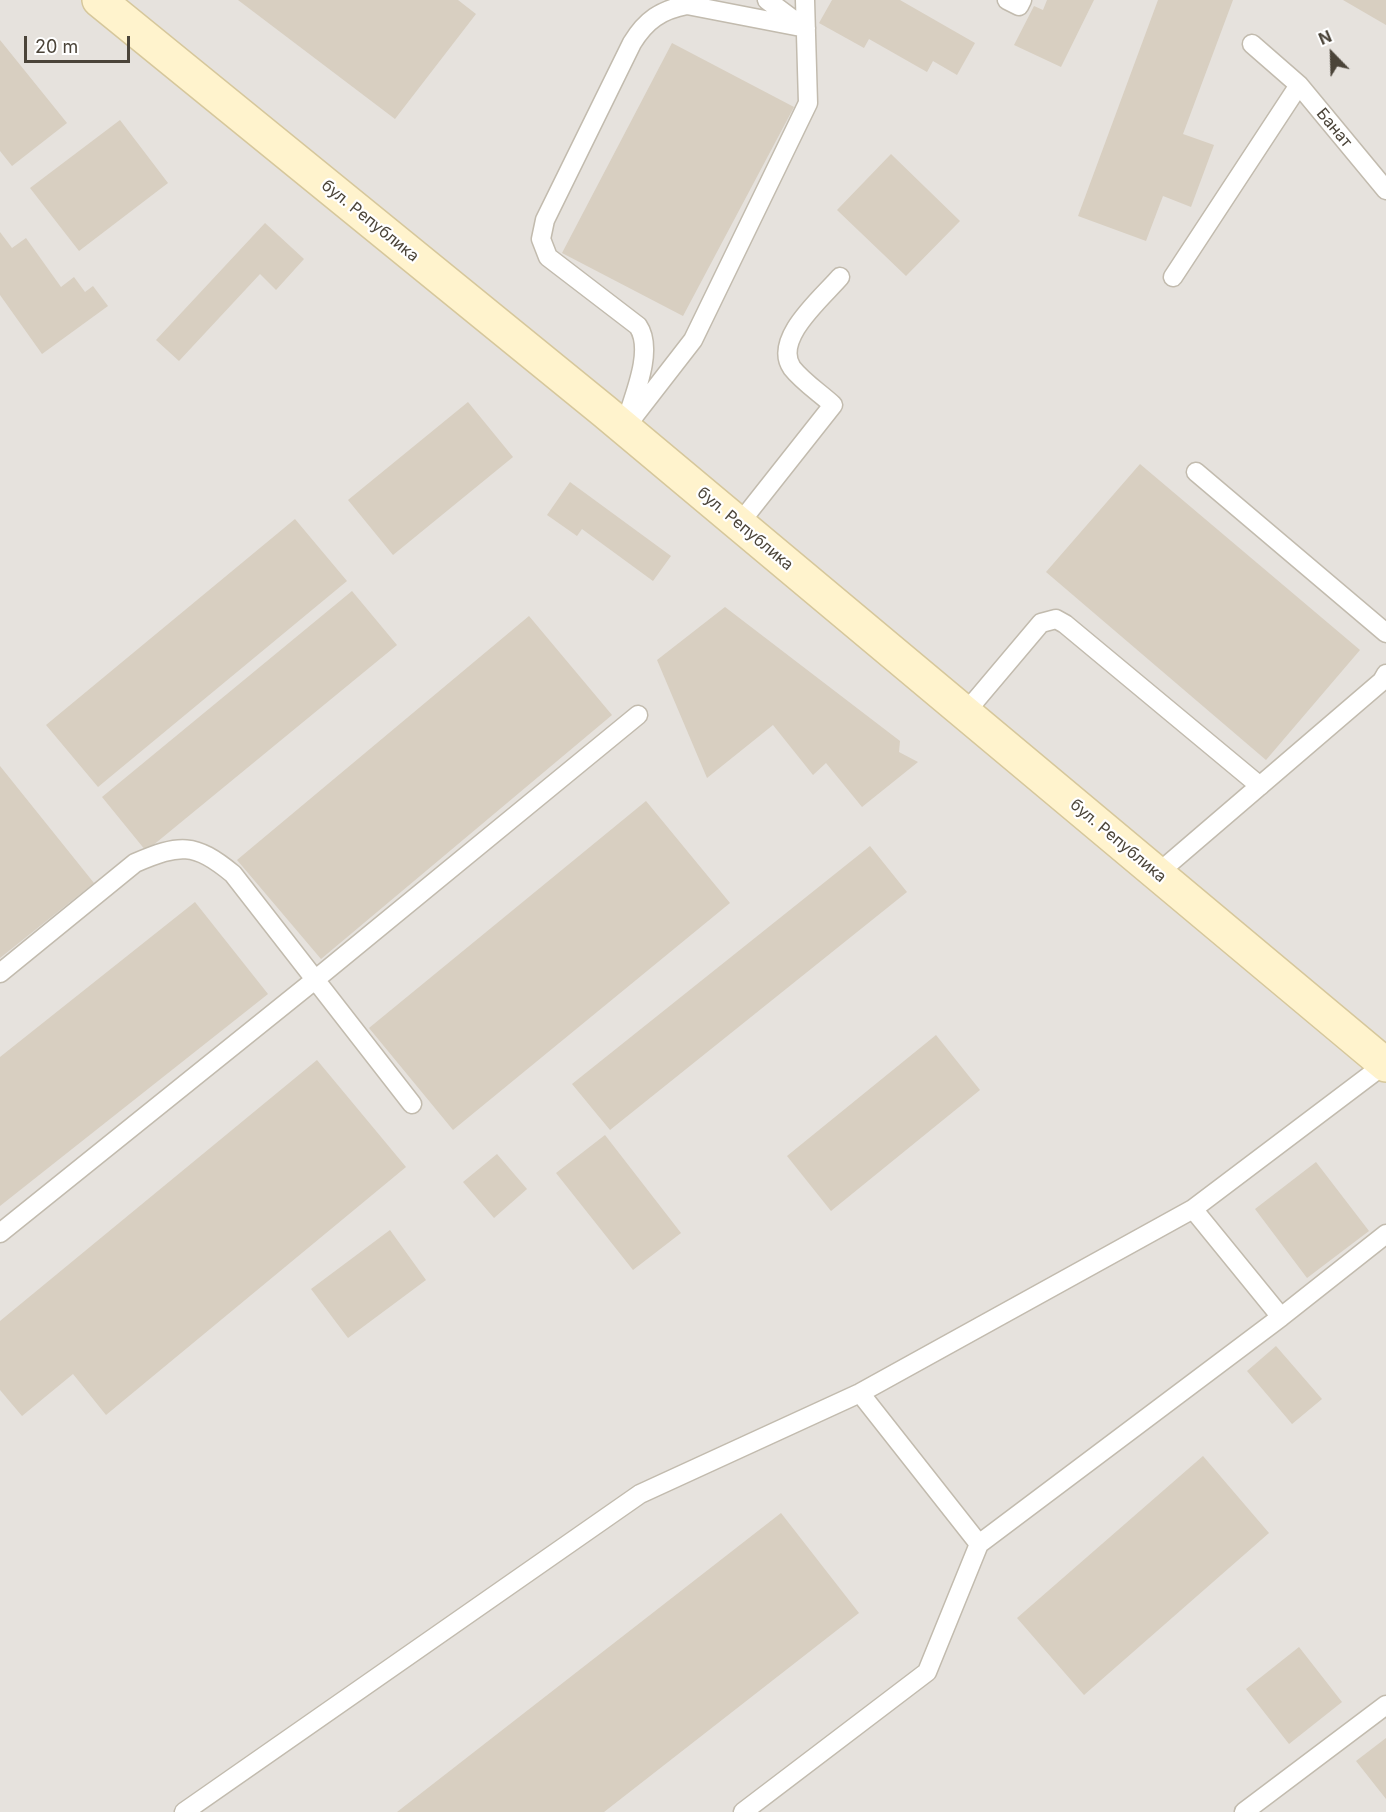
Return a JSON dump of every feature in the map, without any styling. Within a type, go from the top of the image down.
[{"type":"street","name":"бул. Република","points":[[99,0],[624,428],[1385,1065]]},
{"type":"lane","points":[[767,0],[806,28]]},
{"type":"lane","points":[[624,428],[693,340],[808,103],[805,0]]},
{"type":"lane","points":[[1007,0],[1019,6],[1022,0]]},
{"type":"lane","points":[[624,428],[646,349],[643,333],[638,326],[548,257],[541,239],[545,220],[632,43],[641,28],[654,16],[670,8],[687,5],[806,28]]},
{"type":"lane","name":"Банат","points":[[1252,44],[1299,85],[1386,190]]},
{"type":"lane","points":[[1173,277],[1299,85]]},
{"type":"lane","points":[[739,524],[833,405],[790,365],[787,348],[794,331],[840,277]]},
{"type":"lane","points":[[1196,472],[1386,633]]},
{"type":"lane","points":[[965,713],[1041,623],[1056,619],[1065,624],[1260,786]]},
{"type":"lane","points":[[1157,874],[1383,681],[1386,674]]},
{"type":"lane","points":[[0,1233],[316,980],[638,715]]},
{"type":"lane","points":[[0,973],[135,863],[160,852],[186,849],[210,855],[233,874],[412,1104]]},
{"type":"lane","points":[[184,1812],[640,1494],[860,1393],[1193,1209],[1385,1065]]},
{"type":"lane","points":[[1193,1209],[1281,1317]]},
{"type":"lane","points":[[744,1812],[927,1671],[979,1544],[1281,1317],[1386,1234]]},
{"type":"lane","points":[[860,1393],[979,1544]]},
{"type":"lane","points":[[1244,1812],[1386,1705]]},
{"type":"shaded area","points":[[0,0],[1386,0],[1386,1812],[0,1812]]},
{"type":"building","points":[[238,0],[458,0],[476,14],[395,119]]},
{"type":"building","points":[[832,0],[900,0],[975,43],[957,75],[933,61],[927,72],[869,39],[864,48],[819,23]]},
{"type":"building","points":[[1047,0],[1094,0],[1061,67],[1014,45],[1034,6],[1043,10]]},
{"type":"building","points":[[1158,0],[1233,0],[1183,134],[1214,145],[1191,207],[1163,196],[1146,241],[1078,216]]},
{"type":"building","points":[[1343,0],[1386,0],[1386,25]]},
{"type":"building","points":[[0,40],[67,123],[12,166],[0,151]]},
{"type":"building","points":[[672,43],[794,107],[683,316],[562,253]]},
{"type":"building","points":[[120,120],[168,183],[79,251],[30,188]]},
{"type":"building","points":[[891,154],[960,221],[906,276],[837,210]]},
{"type":"building","points":[[265,223],[304,259],[276,290],[260,274],[179,361],[156,340]]},
{"type":"building","points":[[0,232],[12,248],[26,238],[61,287],[74,277],[85,292],[93,286],[108,306],[42,354],[0,295]]},
{"type":"building","points":[[468,402],[513,457],[393,555],[348,500]]},
{"type":"building","points":[[1140,464],[1360,650],[1266,760],[1046,572]]},
{"type":"building","points":[[570,482],[671,556],[653,581],[582,529],[577,536],[547,515]]},
{"type":"building","points":[[295,519],[347,581],[98,787],[46,725]]},
{"type":"building","points":[[352,591],[397,645],[146,851],[102,797]]},
{"type":"building","points":[[725,607],[900,741],[899,752],[918,762],[862,807],[826,763],[813,775],[773,725],[707,778],[657,660]]},
{"type":"building","points":[[529,616],[612,715],[321,959],[237,860]]},
{"type":"building","points":[[0,766],[94,883],[0,958]]},
{"type":"building","points":[[646,801],[730,903],[453,1130],[369,1028]]},
{"type":"building","points":[[870,846],[907,892],[610,1130],[572,1084]]},
{"type":"building","points":[[195,902],[268,994],[0,1206],[0,1057]]},
{"type":"building","points":[[936,1035],[980,1090],[831,1211],[787,1156]]},
{"type":"building","points":[[317,1060],[406,1167],[106,1415],[73,1374],[22,1416],[0,1390],[0,1321]]},
{"type":"building","points":[[605,1135],[681,1233],[633,1270],[556,1173]]},
{"type":"building","points":[[497,1154],[527,1189],[494,1218],[463,1182]]},
{"type":"building","points":[[1316,1162],[1369,1231],[1307,1278],[1255,1209]]},
{"type":"building","points":[[390,1230],[426,1280],[348,1338],[311,1289]]},
{"type":"building","points":[[1276,1346],[1322,1399],[1292,1424],[1247,1371]]},
{"type":"building","points":[[1203,1456],[1269,1533],[1084,1695],[1017,1618]]},
{"type":"building","points":[[781,1513],[859,1613],[604,1812],[397,1812]]},
{"type":"building","points":[[1299,1647],[1342,1702],[1289,1744],[1246,1689]]},
{"type":"building","points":[[1386,1738],[1386,1799],[1356,1761]]}]
